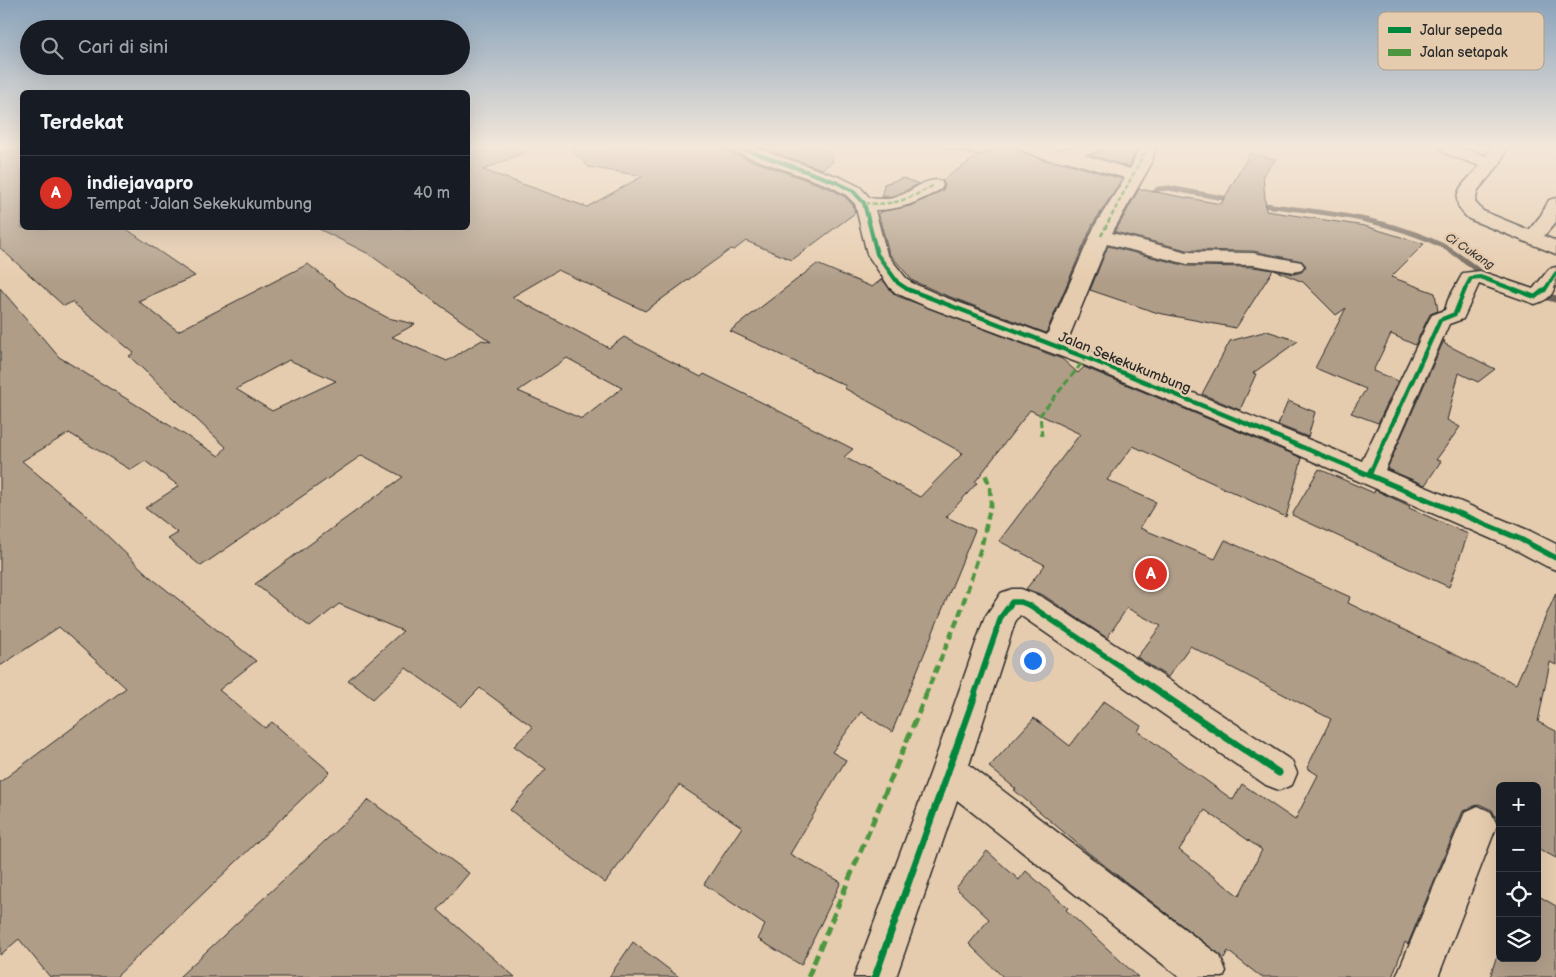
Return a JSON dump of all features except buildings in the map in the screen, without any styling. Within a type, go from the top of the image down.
[{"type":"street","points":[[854,192],[864,203],[894,205],[907,201],[923,192]]},
{"type":"street","points":[[1054,345],[1105,224],[1125,192]]},
{"type":"street","points":[[1469,192],[1465,202],[1467,208],[1476,215],[1556,248]]},
{"type":"street","name":"Jalan Sekekukumbung","points":[[864,203],[877,254],[898,283],[904,288],[936,302],[1054,345],[1369,475],[1520,540],[1556,558]]},
{"type":"street","points":[[1532,238],[1554,213]]},
{"type":"street","points":[[1101,236],[1187,258],[1253,259],[1294,266]]},
{"type":"street","points":[[1369,475],[1440,320],[1455,314],[1459,300],[1471,278],[1480,277],[1531,296],[1540,294],[1556,273]]},
{"type":"street","points":[[875,977],[949,771],[1001,617],[1012,602],[1021,602],[1031,606],[1279,774]]},
{"type":"street","points":[[949,771],[1205,971]]},
{"type":"street","points":[[1417,977],[1478,825]]},
{"type":"waterway","name":"Ci Cukang","points":[[1148,199],[1155,192]]},
{"type":"waterway","name":"Ci Cukang","points":[[1188,192],[1234,200]]},
{"type":"waterway","name":"Ci Cukang","points":[[1257,204],[1351,217],[1397,228],[1447,248],[1485,276]]},
{"type":"waterway","name":"Ci Cukang","points":[[1541,295],[1556,299]]},
{"type":"marked path","points":[[864,203],[894,204],[923,192]]},
{"type":"marked path","points":[[1101,236],[1124,192]]},
{"type":"marked path","points":[[1042,436],[1040,415],[1086,358]]},
{"type":"marked path","points":[[808,977],[959,616],[981,548],[991,504],[990,487],[984,471]]},
{"type":"cycle path","points":[[854,192],[864,203],[877,254],[898,283],[904,288],[936,302],[1092,360],[1287,440],[1520,539],[1556,558]]},
{"type":"cycle path","points":[[1369,475],[1440,320],[1455,314],[1459,300],[1471,278],[1480,277],[1535,297],[1543,292],[1556,273]]},
{"type":"cycle path","points":[[875,977],[949,771],[1001,617],[1012,602],[1021,602],[1031,606],[1279,773]]},
{"type":"place","name":"indiejavapro","points":[[1151,574]]}]
